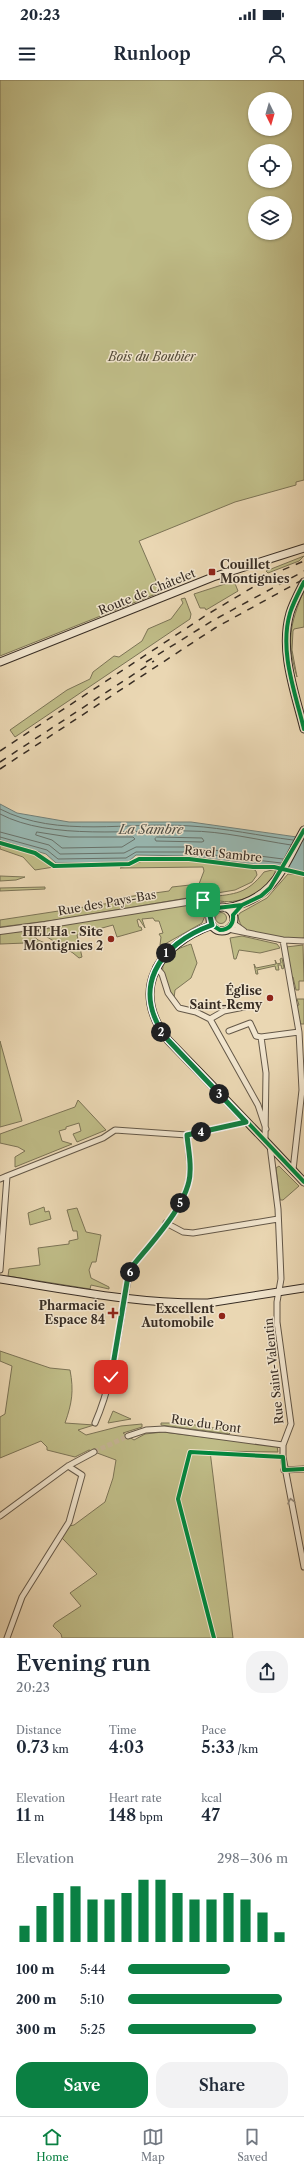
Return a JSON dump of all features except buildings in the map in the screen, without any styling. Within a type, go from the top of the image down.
[{"type":"main road","name":"Route de Châtelet","points":[[0,662],[213,577],[304,548]]},
{"type":"main road","points":[[304,582],[290,612],[287,626],[286,652],[304,729]]},
{"type":"main road","points":[[242,905],[228,929],[220,930],[212,925],[210,916],[214,910],[220,907],[226,908],[242,905],[261,896],[270,888],[304,830]]},
{"type":"main road","points":[[226,908],[233,919]]},
{"type":"main road","points":[[212,925],[202,928],[172,947],[161,958],[156,967],[149,989],[150,1002],[159,1028],[246,1122],[265,1138],[270,1146],[304,1182]]},
{"type":"main road","points":[[0,1279],[125,1299],[208,1303],[304,1288]]},
{"type":"street","name":"Rue des Pays-Bas","points":[[0,931],[199,900],[207,902],[214,910]]},
{"type":"street","points":[[233,919],[246,932]]},
{"type":"street","points":[[228,929],[283,940],[304,941]]},
{"type":"street","points":[[283,940],[299,1032],[301,1101],[293,1170]]},
{"type":"street","points":[[156,967],[162,974],[168,992],[179,1008],[196,1012],[210,1019],[258,1105],[266,1129]]},
{"type":"street","points":[[210,1019],[224,1011],[244,1007]]},
{"type":"street","points":[[229,1031],[250,1023],[256,1036],[261,1037],[299,1032]]},
{"type":"street","points":[[261,1037],[266,1073],[265,1138]]},
{"type":"street","points":[[0,1179],[102,1138],[115,1130],[187,1135],[246,1122]]},
{"type":"street","points":[[95,1423],[104,1404],[111,1377],[131,1268],[166,1223],[184,1195],[188,1184],[190,1172],[187,1135]]},
{"type":"street","name":"Rue Saint-Valentin","points":[[270,1146],[278,1219],[281,1279],[277,1322],[291,1424],[283,1445],[284,1470],[304,1567]]},
{"type":"street","points":[[0,1270],[7,1176]]},
{"type":"street","points":[[166,1223],[183,1232],[193,1233],[278,1219]]},
{"type":"street","name":"Rue du Pont","points":[[128,1436],[146,1430],[164,1429],[283,1445]]},
{"type":"street","points":[[0,1516],[68,1466],[94,1452]]},
{"type":"street","points":[[7,1638],[22,1597],[69,1522],[82,1475],[68,1466]]},
{"type":"street","points":[[284,1470],[304,1469]]},
{"type":"green space","name":"Bois du Boubier","points":[[0,80],[304,80],[304,480],[296,482],[296,485],[235,502],[139,541],[161,592],[0,656]]},
{"type":"green space","points":[[304,556],[299,561],[268,573],[266,571]]},
{"type":"green space","points":[[234,581],[238,591],[206,610],[205,608],[200,608],[194,594]]},
{"type":"green space","points":[[304,590],[304,627],[294,629],[293,631],[292,650],[297,677],[291,653],[291,633],[295,613]]},
{"type":"green space","points":[[185,598],[191,614],[190,619],[15,737],[10,730],[67,690],[90,679],[93,672],[114,656],[119,657],[142,641],[148,629],[171,619],[183,603],[181,599]]},
{"type":"green space","points":[[0,843],[43,857],[54,867],[35,870],[23,857],[0,849]]},
{"type":"green space","points":[[187,859],[252,868],[256,871],[257,875],[252,882],[235,890],[56,920],[0,927],[0,920],[117,902],[119,898],[169,891],[172,887],[199,884],[204,871],[203,867],[120,868],[146,860]]},
{"type":"green space","points":[[276,869],[270,882],[249,897],[241,900],[224,902],[209,897],[240,892],[252,885],[264,872]]},
{"type":"green space","points":[[288,874],[304,875],[304,938],[274,938],[258,935],[245,930],[241,926],[239,920],[238,916],[240,913],[267,898]]},
{"type":"green space","points":[[0,876],[25,877],[16,880],[0,881]]},
{"type":"green space","points":[[45,887],[45,889],[0,891],[0,888]]},
{"type":"green space","points":[[192,903],[201,904],[206,908],[207,911],[202,923],[165,944],[160,945],[161,937],[159,934],[163,933],[159,921],[155,921],[153,918],[142,919],[145,928],[139,919],[137,920],[139,927],[141,927],[142,930],[117,937],[113,925],[77,935],[82,957],[79,958],[39,932],[40,929]]},
{"type":"green space","points":[[221,912],[225,914],[227,918],[225,922],[221,924],[217,922],[215,918],[217,914]]},
{"type":"green space","points":[[28,931],[38,940],[61,951],[26,943],[0,944],[0,933]]},
{"type":"green space","points":[[242,936],[277,944],[280,948],[260,953],[239,950],[236,959],[234,959],[230,938]]},
{"type":"green space","points":[[191,944],[197,963],[191,978],[175,990],[174,998],[169,993],[165,982],[163,973],[164,961],[177,949]]},
{"type":"green space","points":[[303,945],[304,981],[299,981],[299,990],[296,990],[293,977],[289,977],[286,947]]},
{"type":"green space","points":[[282,958],[284,968],[282,969],[281,965],[278,965],[279,970],[276,970],[275,966],[257,970],[258,974],[256,974],[254,964],[256,968],[276,964],[275,960],[277,964],[281,963],[280,959]]},
{"type":"green space","points":[[297,999],[304,999],[304,1024],[301,1024],[295,1006],[299,1005]]},
{"type":"green space","points":[[0,1041],[22,1121],[0,1127]]},
{"type":"green space","points":[[78,1100],[106,1130],[77,1142],[73,1134],[81,1131],[79,1123],[66,1127],[66,1129],[59,1131],[62,1141],[72,1144],[15,1167],[15,1157],[25,1151],[18,1147],[0,1143],[0,1134],[75,1107]]},
{"type":"green space","points":[[279,1166],[299,1186],[283,1200],[280,1200],[276,1168]]},
{"type":"green space","points":[[44,1207],[45,1212],[49,1211],[51,1219],[30,1225],[28,1213]]},
{"type":"green space","points":[[77,1208],[86,1232],[101,1235],[96,1262],[92,1262],[89,1270],[91,1278],[109,1287],[109,1289],[91,1285],[90,1289],[8,1276],[9,1269],[40,1265],[38,1248],[69,1244],[69,1241],[78,1239],[77,1231],[73,1231],[67,1210]]},
{"type":"green space","points":[[0,1351],[50,1368],[70,1370],[72,1397],[65,1423],[94,1425],[78,1430],[86,1435],[121,1426],[142,1424],[142,1427],[123,1433],[134,1440],[145,1434],[163,1432],[277,1446],[278,1452],[210,1451],[233,1638],[62,1638],[61,1634],[53,1626],[55,1623],[81,1606],[70,1593],[97,1574],[62,1538],[69,1526],[74,1525],[105,1502],[113,1478],[116,1460],[89,1450],[75,1457],[47,1450],[47,1447],[41,1441],[0,1458],[0,1417],[5,1414],[12,1366],[0,1361]]},
{"type":"green space","points":[[113,1411],[131,1419],[108,1423]]},
{"type":"green space","points":[[222,1421],[232,1431],[229,1434],[161,1425],[161,1423],[183,1423],[220,1429]]},
{"type":"water","name":"La Sambre","points":[[0,804],[17,813],[69,822],[191,822],[304,838],[304,872],[273,865],[267,866],[189,856],[136,855],[128,862],[56,863],[46,854],[0,840]]},
{"type":"tunnel","points":[[94,1452],[128,1436]]},
{"type":"railway","points":[[0,751],[208,614],[280,571],[304,561]]},
{"type":"railway","points":[[146,662],[212,621],[304,571]]},
{"type":"railway","points":[[0,769],[215,628],[304,579]]},
{"type":"railway","points":[[0,762],[154,661]]},
{"type":"cycle path","points":[[304,582],[294,601],[290,613],[286,642],[287,657],[304,729]]},
{"type":"cycle path","points":[[242,905],[233,915],[232,924],[228,928],[220,930],[212,925],[210,916],[217,908],[242,905],[261,896],[270,888],[304,830]]},
{"type":"cycle path","name":"Ravel Sambre","points":[[0,843],[35,853],[54,866],[129,864],[139,859],[189,859],[253,867],[274,867],[304,874]]},
{"type":"cycle path","points":[[212,925],[177,944],[164,957],[155,971],[151,987],[151,1004],[156,1022],[168,1040],[304,1182]]},
{"type":"cycle path","points":[[214,1638],[178,1499],[190,1452],[283,1457],[284,1470],[304,1469]]},
{"type":"place","name":"Couillet Montignies","points":[[212,572]]},
{"type":"place","name":"HELHa - Site Montignies 2","points":[[111,939]]},
{"type":"place","name":"Église Saint-Remy","points":[[270,998]]},
{"type":"place","name":"Pharmacie Espace 84","points":[[113,1313]]},
{"type":"place","name":"Excellent Automobile","points":[[222,1316]]},
{"type":"route","points":[[111,1377],[114,1367],[128,1276],[131,1268],[177,1207],[188,1184],[190,1172],[187,1135],[246,1122],[168,1040],[159,1028],[152,1013],[149,989],[153,974],[161,958],[172,947],[187,937],[202,928],[212,925],[210,916],[214,910],[207,902],[203,900]]}]
